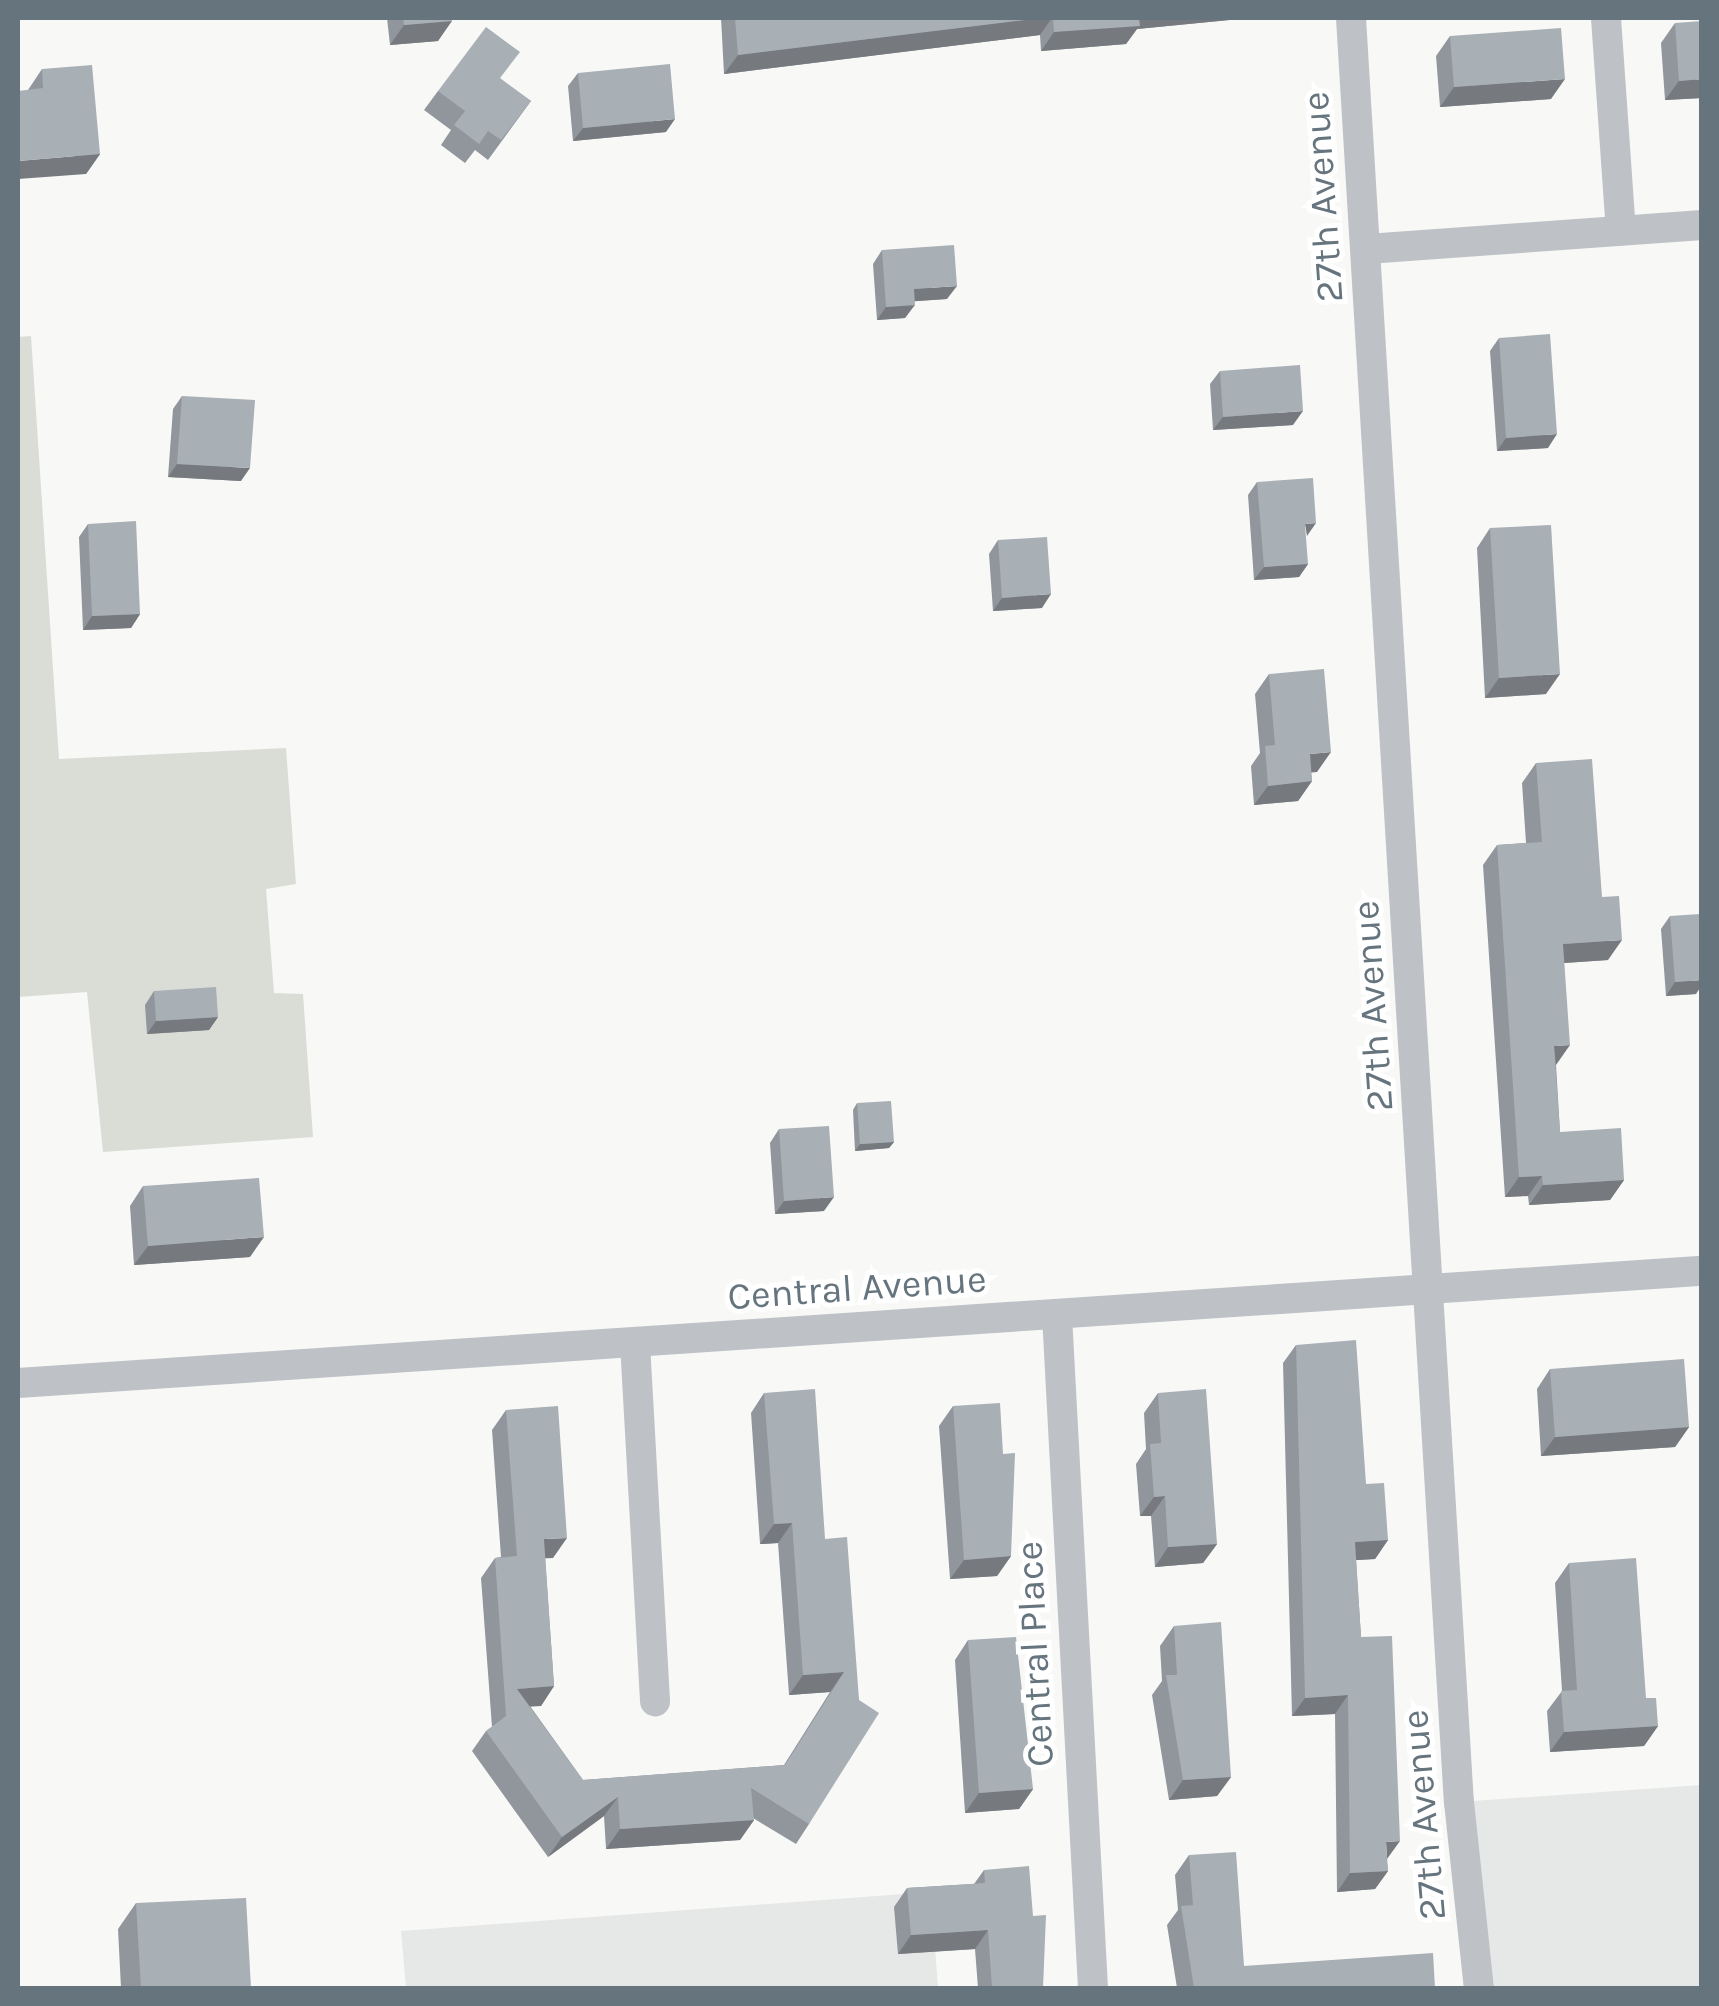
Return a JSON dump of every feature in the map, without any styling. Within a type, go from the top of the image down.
[{"type":"street","name":"27th Avenue","points":[[1351,18],[1432,1289],[1459,1802],[1479,1988]]},
{"type":"street","points":[[1606,18],[1620,230]]},
{"type":"street","points":[[1367,249],[1702,225]]},
{"type":"street","name":"Central Avenue","points":[[18,1383],[1702,1270]]},
{"type":"street","name":"Central Place","points":[[1057,1315],[1093,1988]]},
{"type":"street","points":[[635,1343],[655,1701]]},
{"type":"shaded area","points":[[31,336],[59,759],[286,748],[296,884],[266,889],[274,993],[303,994],[313,1137],[103,1152],[87,992],[18,997],[18,337]]},
{"type":"shaded area","points":[[1701,1785],[1701,1988],[1479,1988],[1459,1802]]},
{"type":"shaded area","points":[[931,1892],[938,1988],[406,1988],[401,1931]]},
{"type":"building","points":[[403,18],[452,18],[452,21],[404,25]]},
{"type":"building","points":[[735,18],[1041,18],[738,55]]},
{"type":"building","points":[[1053,18],[1139,18],[1140,26],[1054,32]]},
{"type":"building","points":[[1702,21],[1702,79],[1679,81],[1675,23]]},
{"type":"building","points":[[486,27],[520,52],[500,78],[531,101],[501,140],[488,131],[479,144],[454,125],[465,111],[438,91]]},
{"type":"building","points":[[1561,28],[1565,79],[1454,87],[1450,36]]},
{"type":"building","points":[[670,64],[675,119],[583,128],[578,73]]},
{"type":"building","points":[[92,65],[100,154],[18,161],[18,91],[43,88],[42,69]]},
{"type":"building","points":[[954,245],[957,286],[914,289],[915,305],[886,307],[882,250]]},
{"type":"building","points":[[1550,334],[1557,434],[1506,438],[1499,338]]},
{"type":"building","points":[[1300,365],[1303,411],[1223,417],[1220,371]]},
{"type":"building","points":[[182,396],[255,400],[250,468],[177,464]]},
{"type":"building","points":[[1313,478],[1316,523],[1305,524],[1308,564],[1264,567],[1257,482]]},
{"type":"building","points":[[136,521],[140,614],[92,616],[88,524]]},
{"type":"building","points":[[1551,525],[1560,674],[1499,678],[1490,528]]},
{"type":"building","points":[[1047,537],[1051,594],[1002,598],[998,540]]},
{"type":"building","points":[[1324,669],[1331,752],[1310,754],[1312,781],[1268,786],[1265,746],[1275,745],[1269,674]]},
{"type":"building","points":[[1592,759],[1602,897],[1619,896],[1622,940],[1563,944],[1570,1045],[1554,1046],[1560,1132],[1621,1128],[1624,1180],[1543,1185],[1542,1176],[1519,1177],[1497,845],[1542,842],[1536,763]]},
{"type":"building","points":[[1700,914],[1702,980],[1675,982],[1670,916]]},
{"type":"building","points":[[216,987],[218,1017],[156,1021],[154,991]]},
{"type":"building","points":[[891,1101],[894,1142],[860,1144],[857,1103]]},
{"type":"building","points":[[829,1126],[834,1197],[784,1201],[779,1129]]},
{"type":"building","points":[[259,1178],[264,1237],[148,1246],[143,1186]]},
{"type":"building","points":[[1356,1340],[1366,1484],[1384,1483],[1388,1540],[1355,1542],[1361,1637],[1392,1636],[1400,1841],[1386,1842],[1388,1871],[1350,1873],[1348,1695],[1305,1698],[1296,1345]]},
{"type":"building","points":[[1684,1359],[1689,1427],[1555,1437],[1550,1369]]},
{"type":"building","points":[[815,1389],[825,1539],[847,1537],[859,1700],[879,1713],[809,1824],[751,1788],[754,1820],[620,1829],[618,1797],[562,1837],[486,1731],[506,1716],[495,1558],[517,1556],[506,1410],[558,1406],[567,1538],[544,1539],[554,1686],[517,1689],[583,1780],[785,1765],[844,1672],[803,1675],[792,1523],[774,1524],[764,1393]]},
{"type":"building","points":[[1206,1389],[1217,1544],[1168,1547],[1165,1496],[1154,1497],[1150,1444],[1161,1443],[1158,1393]]},
{"type":"building","points":[[1000,1403],[1003,1454],[1015,1453],[1011,1556],[964,1560],[953,1406]]},
{"type":"building","points":[[1636,1558],[1646,1698],[1656,1698],[1658,1726],[1564,1732],[1561,1691],[1577,1690],[1569,1563]]},
{"type":"building","points":[[1221,1622],[1231,1777],[1183,1780],[1166,1675],[1177,1675],[1174,1626]]},
{"type":"building","points":[[1016,1637],[1033,1789],[979,1793],[968,1640]]},
{"type":"building","points":[[1236,1852],[1244,1966],[1433,1953],[1435,1988],[1194,1988],[1181,1906],[1193,1905],[1189,1855]]},
{"type":"building","points":[[1029,1866],[1033,1916],[1046,1915],[1043,1988],[992,1988],[988,1930],[911,1935],[907,1888],[985,1883],[984,1870]]},
{"type":"building","points":[[246,1898],[251,1988],[141,1988],[136,1903]]}]
